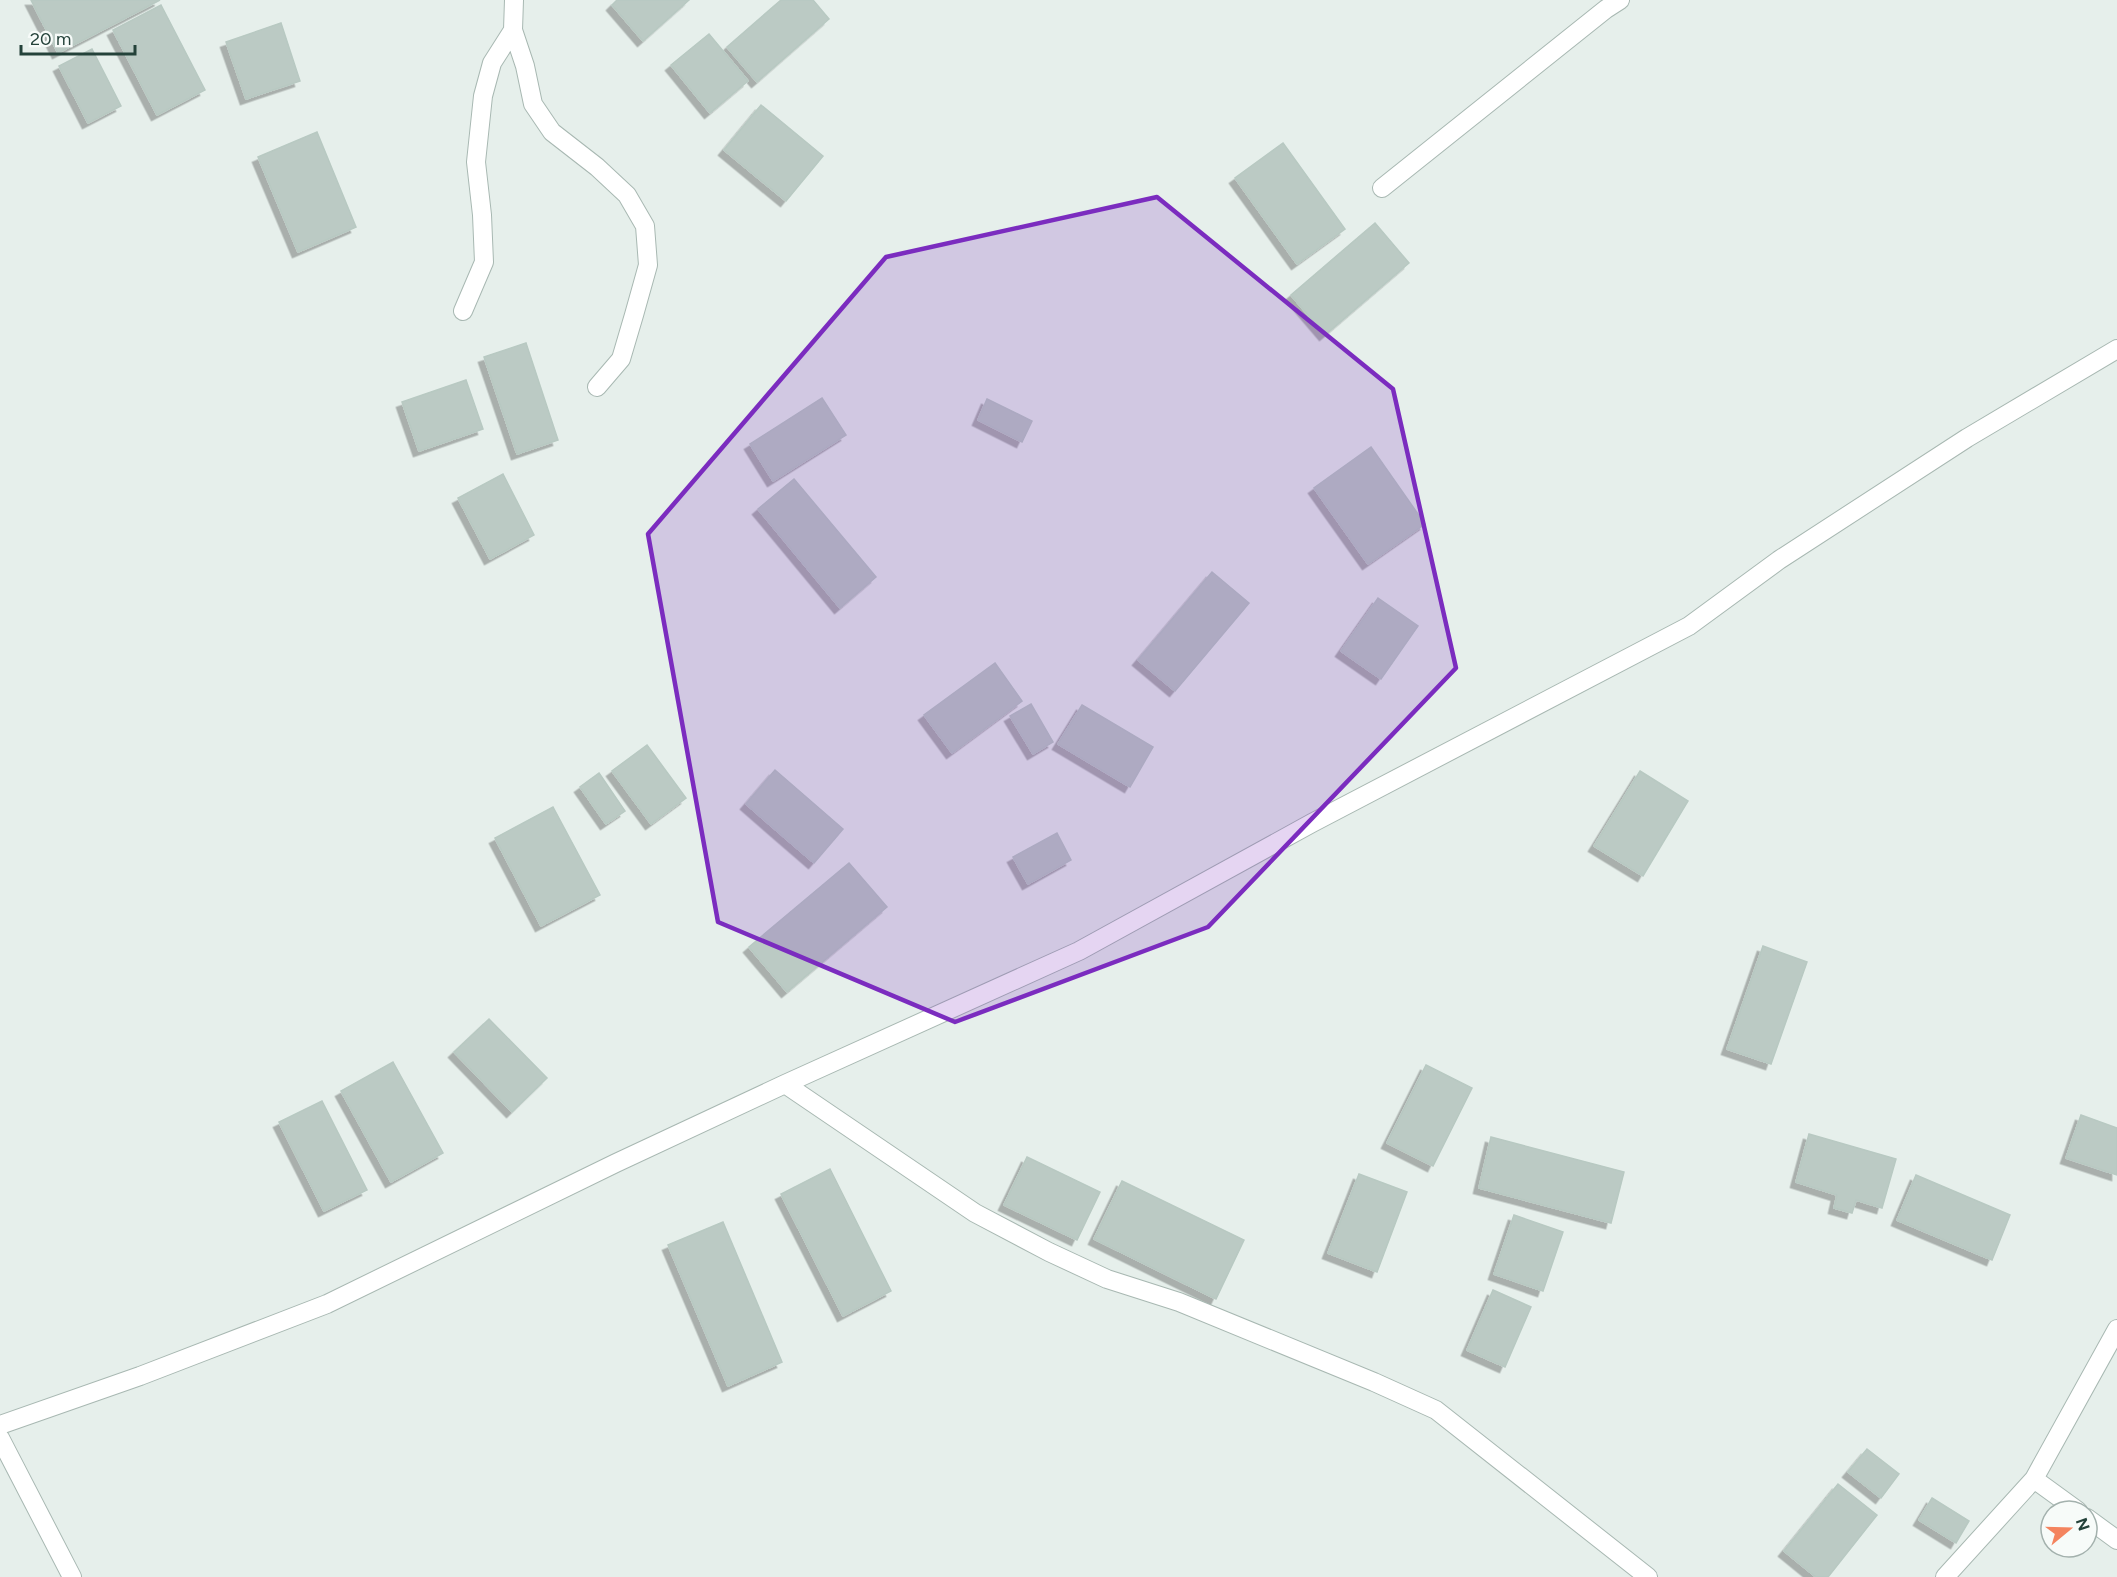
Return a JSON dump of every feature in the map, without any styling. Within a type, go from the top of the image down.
[{"type":"street","points":[[514,0],[513,30],[525,66],[533,104],[552,132],[597,167],[627,195],[645,226],[648,265],[621,359],[597,387]]},
{"type":"street","points":[[1382,188],[1620,0]]},
{"type":"street","points":[[464,311],[484,262],[476,162],[483,96],[492,63],[513,30]]},
{"type":"street","points":[[0,1425],[140,1376],[327,1304],[616,1163],[1079,951],[1322,818],[1689,626],[1779,560],[1967,438],[2117,349]]},
{"type":"street","points":[[785,1084],[975,1213],[1049,1252],[1107,1279],[1179,1302],[1436,1410],[1648,1577]]},
{"type":"street","points":[[1946,1577],[2034,1479],[2117,1329]]},
{"type":"street","points":[[0,1438],[72,1577]]},
{"type":"street","points":[[2034,1479],[2062,1499]]},
{"type":"street","points":[[2099,1527],[2117,1540]]},
{"type":"highlighted area","points":[[1157,197],[1393,389],[1456,668],[1208,927],[955,1022],[718,922],[648,534],[886,257]]},
{"type":"building","points":[[31,0],[160,0],[58,53]]},
{"type":"building","points":[[617,0],[689,0],[643,41],[612,5]]},
{"type":"building","points":[[781,0],[813,0],[829,19],[757,82],[727,47]]},
{"type":"building","points":[[161,5],[205,90],[157,115],[113,30]]},
{"type":"building","points":[[281,23],[300,81],[246,99],[226,42]]},
{"type":"building","points":[[709,34],[748,81],[710,113],[671,65]]},
{"type":"building","points":[[92,49],[121,106],[88,123],[59,66]]},
{"type":"building","points":[[761,105],[823,156],[786,201],[724,150]]},
{"type":"building","points":[[317,132],[356,227],[298,252],[258,157]]},
{"type":"building","points":[[1283,143],[1345,229],[1297,264],[1235,178]]},
{"type":"building","points":[[1375,223],[1409,263],[1325,335],[1291,295]]},
{"type":"building","points":[[526,343],[558,440],[517,454],[484,357]]},
{"type":"building","points":[[466,380],[483,429],[419,451],[402,402]]},
{"type":"building","points":[[822,398],[846,435],[773,481],[750,444]]},
{"type":"building","points":[[987,399],[1032,421],[1022,442],[978,420]]},
{"type":"building","points":[[1371,447],[1425,524],[1368,564],[1314,488]]},
{"type":"building","points":[[503,474],[534,535],[490,559],[458,498]]},
{"type":"building","points":[[794,479],[876,577],[840,608],[758,509]]},
{"type":"building","points":[[1212,572],[1249,603],[1175,691],[1138,660]]},
{"type":"building","points":[[1378,598],[1418,626],[1381,679],[1341,651]]},
{"type":"building","points":[[995,663],[1022,701],[952,753],[924,715]]},
{"type":"building","points":[[1031,704],[1053,742],[1033,754],[1010,716]]},
{"type":"building","points":[[1082,705],[1153,747],[1130,787],[1058,744]]},
{"type":"building","points":[[647,745],[686,798],[651,824],[612,771]]},
{"type":"building","points":[[775,770],[843,829],[814,863],[746,804]]},
{"type":"building","points":[[1640,771],[1688,801],[1643,876],[1594,846]]},
{"type":"building","points":[[599,773],[625,811],[606,824],[580,787]]},
{"type":"building","points":[[553,807],[600,895],[541,926],[495,838]]},
{"type":"building","points":[[1057,833],[1071,860],[1028,884],[1013,857]]},
{"type":"building","points":[[849,863],[887,907],[787,992],[749,947]]},
{"type":"building","points":[[1763,946],[1807,962],[1771,1064],[1727,1049]]},
{"type":"building","points":[[489,1019],[547,1078],[512,1112],[454,1052]]},
{"type":"building","points":[[393,1062],[443,1153],[391,1182],[341,1091]]},
{"type":"building","points":[[1426,1065],[1472,1088],[1433,1166],[1387,1143]]},
{"type":"building","points":[[322,1101],[367,1190],[324,1211],[279,1122]]},
{"type":"building","points":[[2081,1115],[2117,1128],[2117,1175],[2066,1158]]},
{"type":"building","points":[[1809,1134],[1896,1159],[1882,1208],[1856,1200],[1852,1213],[1834,1208],[1837,1195],[1796,1182]]},
{"type":"building","points":[[1491,1137],[1624,1172],[1611,1223],[1479,1188]]},
{"type":"building","points":[[1027,1157],[1100,1192],[1077,1240],[1004,1205]]},
{"type":"building","points":[[830,1169],[891,1291],[843,1316],[781,1194]]},
{"type":"building","points":[[1359,1174],[1407,1192],[1377,1272],[1328,1253]]},
{"type":"building","points":[[1916,1175],[2010,1215],[1992,1260],[1897,1220]]},
{"type":"building","points":[[1122,1181],[1244,1240],[1216,1299],[1094,1239]]},
{"type":"building","points":[[1514,1215],[1563,1232],[1543,1291],[1494,1274]]},
{"type":"building","points":[[723,1222],[782,1362],[728,1386],[668,1245]]},
{"type":"building","points":[[1493,1290],[1531,1307],[1505,1367],[1467,1350]]},
{"type":"building","points":[[1867,1449],[1899,1474],[1881,1498],[1848,1472]]},
{"type":"building","points":[[1838,1484],[1877,1515],[1828,1577],[1816,1577],[1784,1551]]},
{"type":"building","points":[[1932,1498],[1969,1521],[1956,1543],[1919,1520]]}]
